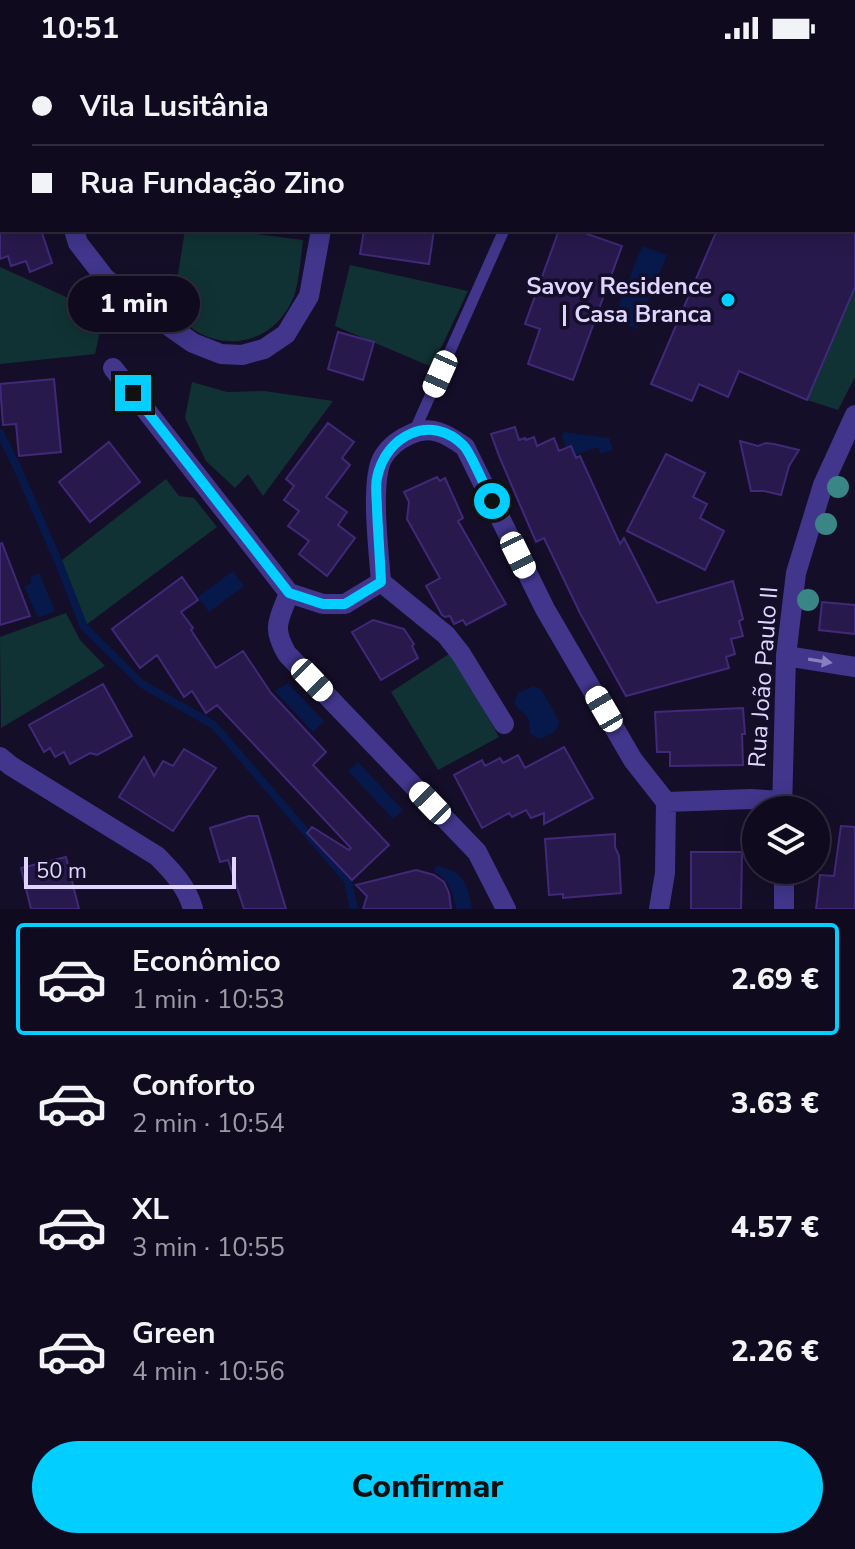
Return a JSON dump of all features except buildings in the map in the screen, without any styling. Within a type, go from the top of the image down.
[{"type":"street","points":[[75,232],[78,243],[105,278],[136,303],[193,343],[221,354],[242,355],[264,349],[286,334],[309,296],[321,232]]},
{"type":"street","points":[[113,368],[289,593],[323,604],[345,604],[381,582]]},
{"type":"street","name":"Rua João Paulo II","points":[[782,796],[786,656],[796,573],[823,485],[855,415]]},
{"type":"street","points":[[504,724],[446,635],[381,582],[376,480],[382,459],[395,442],[413,432],[434,430],[450,436],[465,447],[545,609],[633,760],[666,802],[665,873],[659,909]]},
{"type":"street","points":[[289,593],[276,626],[279,641],[287,654],[477,852],[506,909]]},
{"type":"street","points":[[786,656],[855,667]]},
{"type":"street","points":[[0,757],[157,856],[176,875],[193,909]]},
{"type":"street","points":[[666,802],[742,799]]},
{"type":"street","points":[[784,884],[784,909]]},
{"type":"lane","points":[[413,432],[503,232]]},
{"type":"green space","points":[[185,232],[241,232],[303,240],[294,296],[280,319],[260,335],[235,341],[208,337],[198,333],[172,312]]},
{"type":"green space","points":[[350,265],[468,291],[432,367],[335,326]]},
{"type":"green space","points":[[0,267],[104,314],[95,354],[0,364]]},
{"type":"green space","points":[[855,287],[855,377],[838,410],[807,400]]},
{"type":"green space","points":[[192,382],[227,392],[264,391],[333,401],[263,496],[248,474],[235,488],[206,461],[185,418]]},
{"type":"green space","points":[[166,479],[179,496],[194,498],[217,527],[82,628],[57,564]]},
{"type":"green space","points":[[66,613],[80,640],[105,666],[1,728],[0,637]]},
{"type":"green space","points":[[452,652],[499,737],[438,770],[391,692]]},
{"type":"water","points":[[642,246],[667,255],[637,329],[613,320]]},
{"type":"water","points":[[564,432],[609,438],[613,450],[601,454],[598,447],[575,455],[571,446],[566,448],[562,436]]},
{"type":"water","points":[[233,571],[244,586],[209,612],[198,597]]},
{"type":"water","points":[[39,573],[55,611],[38,618],[24,586],[32,583],[30,577]]},
{"type":"water","points":[[288,683],[324,721],[313,732],[275,691]]},
{"type":"water","points":[[533,686],[541,689],[559,721],[555,730],[540,739],[531,733],[526,715],[515,703],[518,693]]},
{"type":"water","points":[[358,762],[403,810],[393,819],[348,771]]},
{"type":"water","points":[[437,866],[459,875],[469,893],[472,909],[456,909],[450,887],[434,871]]},
{"type":"waterway","points":[[0,433],[59,563],[84,627],[142,684],[214,725],[348,881],[354,909]]},
{"type":"place","name":"Savoy Residence | Casa Branca","points":[[728,300]]},
{"type":"route","points":[[133,393],[289,593],[323,604],[345,604],[381,582],[376,480],[382,459],[395,442],[413,432],[434,430],[450,436],[465,447],[492,501]]}]
